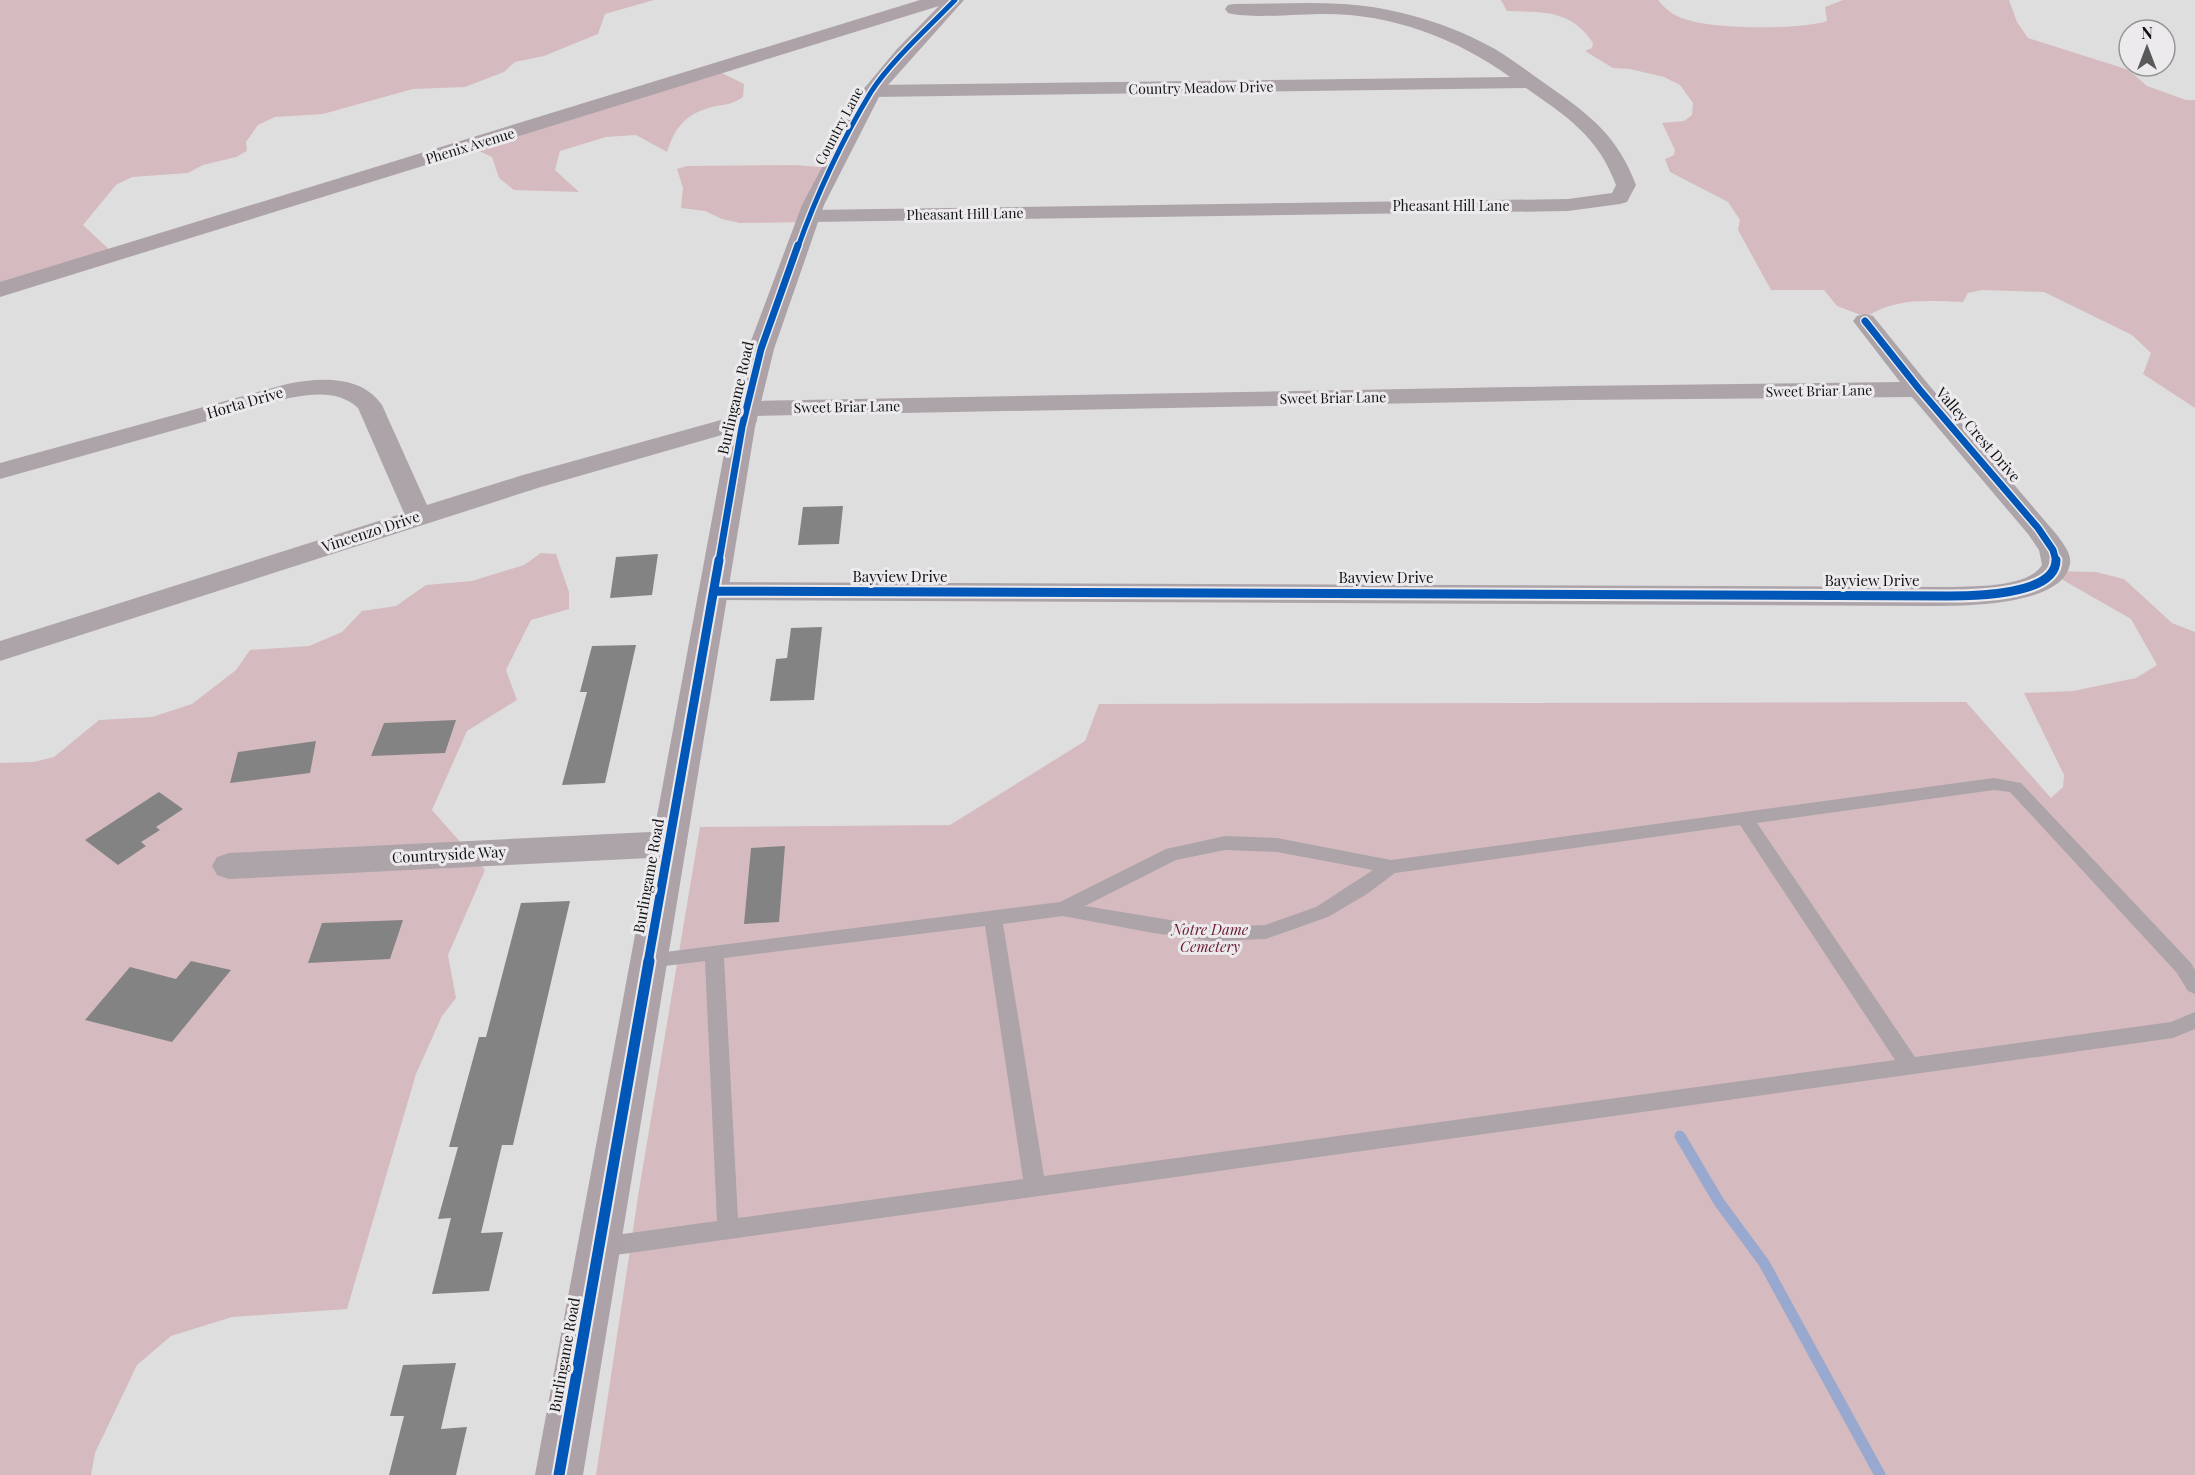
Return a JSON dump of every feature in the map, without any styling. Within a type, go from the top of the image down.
[{"type":"street","name":"Phenix Avenue","points":[[0,290],[939,0]]},
{"type":"street","name":"Country Lane","points":[[783,287],[813,206],[872,91],[904,53],[955,0]]},
{"type":"street","name":"Pheasant Hill Lane","points":[[810,216],[1568,205],[1620,198],[1626,185],[1623,174],[1593,128],[1566,105],[1467,42],[1422,24],[1344,9],[1234,9]]},
{"type":"street","name":"Country Meadow Drive","points":[[872,91],[1529,82]]},
{"type":"street","name":"Burlingame Road","points":[[560,1475],[746,415],[761,349],[783,287]]},
{"type":"street","name":"Valley Crest Drive","points":[[1865,321],[1919,390],[2038,528],[2054,552],[2056,563],[2052,573]]},
{"type":"street","name":"Horta Drive","points":[[0,471],[287,391],[312,387],[338,387],[357,392],[369,405],[419,517]]},
{"type":"street","name":"Sweet Briar Lane","points":[[746,415],[1573,393],[1919,390]]},
{"type":"street","name":"Vincenzo Drive","points":[[0,651],[746,415]]},
{"type":"street","name":"Bayview Drive","points":[[715,591],[1941,597],[2018,591],[2034,585],[2052,573]]},
{"type":"street","name":"Countryside Way","points":[[229,866],[670,844]]},
{"type":"lane","points":[[1063,909],[1172,854],[1225,843],[1277,845],[1391,867],[1994,784],[2015,787],[2184,968],[2195,986]]},
{"type":"lane","points":[[1745,819],[1909,1065]]},
{"type":"lane","points":[[650,960],[1063,909],[1153,926],[1213,934],[1266,932],[1322,912],[1361,889],[1391,867]]},
{"type":"lane","points":[[993,918],[1035,1186]]},
{"type":"lane","points":[[714,952],[728,1228]]},
{"type":"lane","points":[[600,1247],[2173,1030],[2195,1020]]},
{"type":"green space","points":[[0,0],[654,0],[605,14],[598,34],[544,56],[515,62],[504,72],[465,87],[413,89],[323,114],[275,117],[258,125],[246,142],[247,151],[236,157],[203,165],[188,173],[132,177],[116,185],[83,225],[114,254],[0,290]]},
{"type":"green space","points":[[1501,0],[1658,0],[1671,13],[1701,23],[1778,27],[1827,21],[1825,7],[1843,0],[2009,0],[2017,22],[2028,38],[2117,66],[2117,78],[2138,78],[2147,86],[2186,100],[2195,100],[2195,408],[2143,374],[2151,353],[2132,335],[2044,292],[1982,290],[1968,293],[1963,302],[1901,303],[1866,317],[1837,306],[1824,290],[1771,290],[1738,230],[1740,220],[1728,202],[1670,172],[1665,159],[1674,155],[1675,150],[1662,123],[1684,121],[1692,115],[1693,103],[1680,85],[1664,77],[1630,69],[1613,68],[1585,51],[1592,48],[1593,43],[1576,24],[1566,19],[1545,13],[1507,11]]},
{"type":"green space","points":[[716,70],[744,84],[743,97],[732,103],[703,110],[688,118],[678,129],[667,152],[636,135],[606,137],[560,151],[555,170],[579,192],[514,190],[499,178],[492,157],[468,146]]},
{"type":"green space","points":[[796,165],[831,168],[808,222],[740,223],[722,219],[705,211],[681,208],[683,188],[677,169],[687,166]]},
{"type":"green space","points":[[541,553],[556,554],[569,592],[569,609],[531,620],[506,670],[517,700],[467,731],[432,810],[485,870],[448,955],[456,998],[442,1016],[416,1074],[347,1309],[232,1317],[171,1336],[137,1365],[95,1453],[91,1475],[0,1475],[0,763],[33,762],[54,757],[99,720],[152,717],[192,704],[236,670],[250,650],[309,646],[342,632],[362,611],[396,606],[426,585],[472,581],[524,565]]},
{"type":"green space","name":"Notre Dame Cemetery","points":[[2052,571],[2096,572],[2124,579],[2172,623],[2195,632],[2195,1475],[596,1475],[639,1190],[700,827],[950,825],[1085,741],[1099,704],[1966,702],[2051,798],[2063,787],[2064,775],[2024,693],[2073,691],[2136,678],[2157,665],[2131,619],[2054,575]]},
{"type":"building","points":[[843,506],[839,544],[798,545],[803,507]]},
{"type":"building","points":[[658,554],[652,595],[610,598],[616,557]]},
{"type":"building","points":[[822,627],[814,700],[770,701],[776,659],[787,658],[791,628]]},
{"type":"building","points":[[636,645],[605,783],[562,785],[587,692],[580,692],[592,646]]},
{"type":"building","points":[[456,720],[445,753],[371,756],[384,723]]},
{"type":"building","points":[[316,741],[310,773],[230,783],[238,752]]},
{"type":"building","points":[[159,792],[183,809],[156,827],[160,830],[141,842],[146,846],[118,865],[85,840]]},
{"type":"building","points":[[785,846],[779,922],[744,924],[751,848]]},
{"type":"building","points":[[570,901],[513,1145],[502,1145],[481,1233],[503,1232],[489,1291],[432,1294],[451,1218],[438,1219],[458,1147],[449,1147],[479,1037],[486,1037],[521,903]]},
{"type":"building","points":[[403,920],[390,959],[308,963],[322,923]]},
{"type":"building","points":[[191,961],[231,970],[172,1042],[85,1020],[130,967],[176,979]]},
{"type":"building","points":[[456,1363],[441,1429],[467,1427],[456,1475],[389,1475],[404,1416],[390,1416],[403,1365]]},
{"type":"waterway","points":[[1680,1136],[1719,1202],[1764,1263],[1880,1475]]},
{"type":"cycle path","points":[[559,1475],[742,427],[761,349],[813,205],[872,91],[904,53],[955,0]]},
{"type":"cycle path","points":[[715,591],[1917,597],[1994,594],[2035,585],[2049,576],[2056,565],[2056,560],[2053,550],[2038,528],[1919,389],[1865,321]]}]
